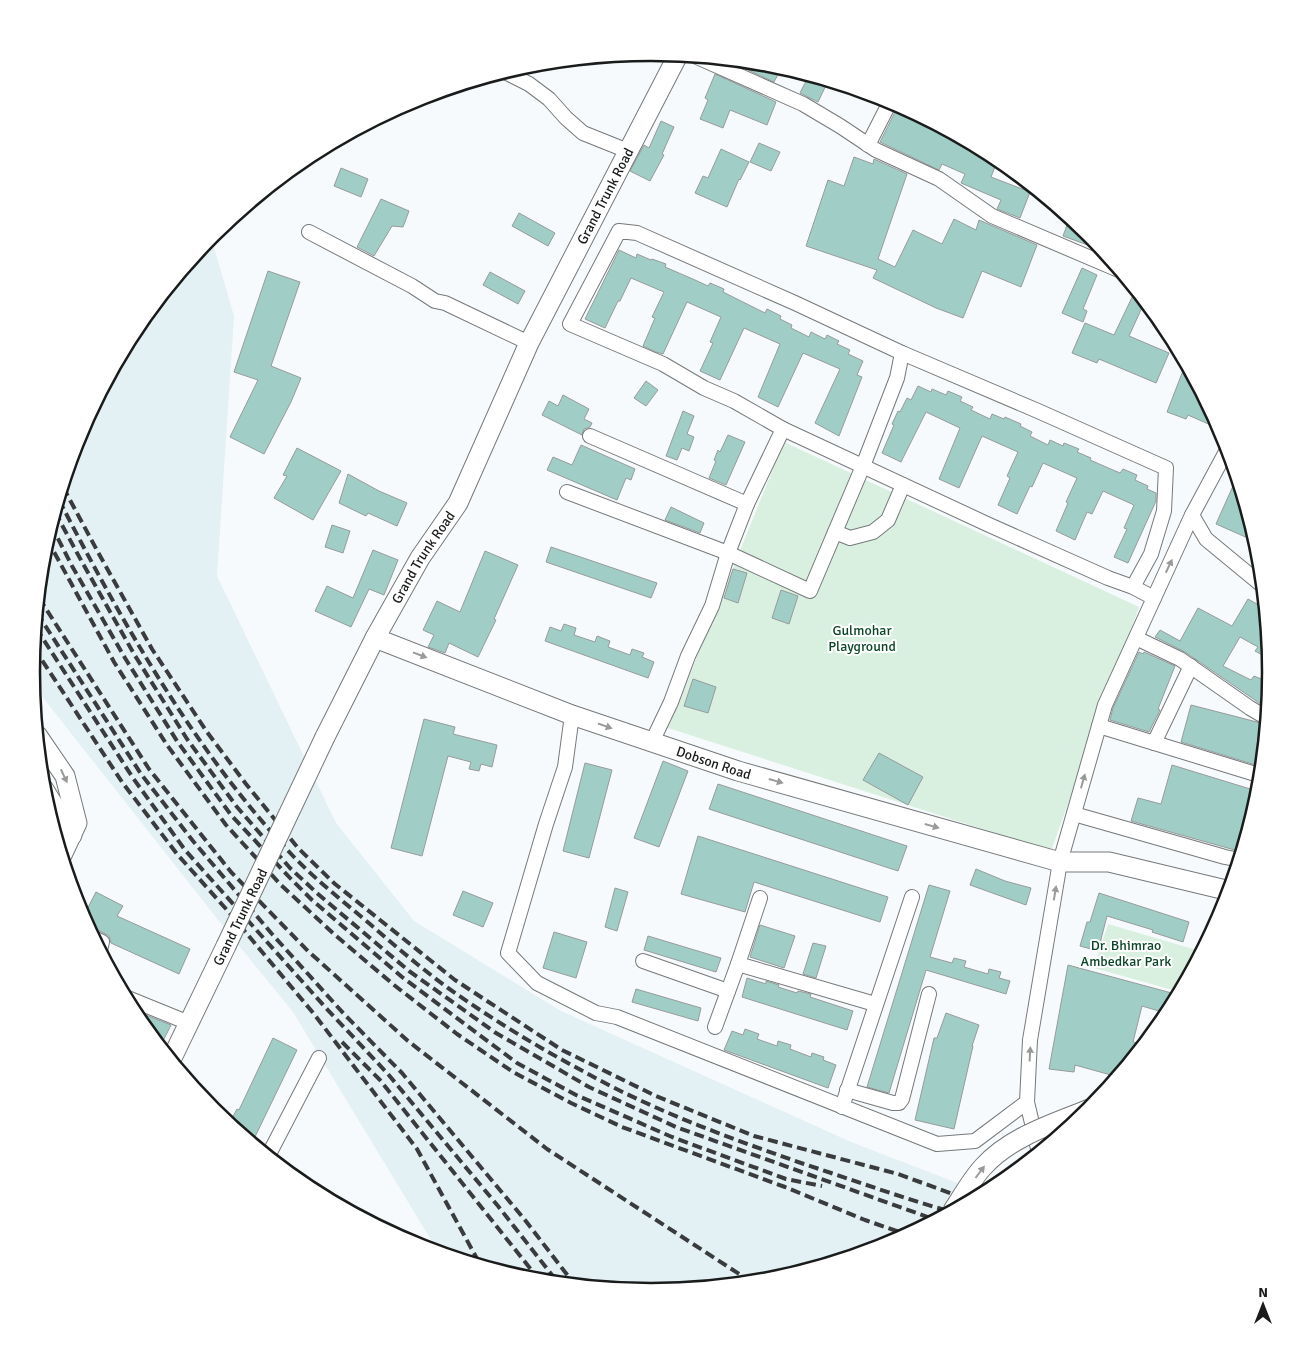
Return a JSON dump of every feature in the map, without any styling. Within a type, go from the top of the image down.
[{"type":"main road","name":"Grand Trunk Road","points":[[174,1054],[325,737],[375,638],[420,558],[458,503],[529,343],[675,62]]},
{"type":"main road","name":"Dobson Road","points":[[375,638],[572,715],[738,770],[1060,862],[1109,862],[1223,889]]},
{"type":"main road","points":[[44,745],[66,776],[77,823],[63,832]]},
{"type":"main road","points":[[960,1200],[983,1167],[1010,1144],[1072,1116]]},
{"type":"street","points":[[713,64],[803,104],[868,145],[940,179],[992,216],[1108,265]]},
{"type":"street","points":[[514,77],[529,84],[549,99],[583,133],[628,151]]},
{"type":"street","points":[[868,145],[887,108]]},
{"type":"street","points":[[1133,587],[1151,554],[1164,511],[1166,468],[902,353],[637,233],[618,230],[570,324],[662,364],[783,429],[1048,552],[1133,587],[1154,598]]},
{"type":"street","points":[[309,232],[412,286],[435,301],[529,343]]},
{"type":"street","points":[[567,492],[728,553],[810,591],[898,378],[902,353]]},
{"type":"street","points":[[652,742],[671,702],[688,656],[712,606],[728,553],[747,504],[783,429]]},
{"type":"street","points":[[590,436],[747,504]]},
{"type":"street","points":[[1038,1146],[1027,1102],[1030,1040],[1060,862],[1106,705],[1192,515],[1223,457]]},
{"type":"street","points":[[835,532],[850,538],[873,532],[888,520],[903,485]]},
{"type":"street","points":[[1192,515],[1206,539],[1256,580]]},
{"type":"street","points":[[1136,638],[1180,659],[1262,714]]},
{"type":"street","points":[[1154,743],[1191,666]]},
{"type":"street","points":[[572,715],[565,767],[508,953],[537,983],[596,1013],[617,1017],[937,1144],[975,1142],[1027,1102]]},
{"type":"street","points":[[1099,726],[1254,774]]},
{"type":"street","points":[[1074,814],[1234,859]]},
{"type":"street","points":[[842,1107],[912,897]]},
{"type":"street","points":[[715,1027],[760,898]]},
{"type":"street","points":[[643,961],[728,990]]},
{"type":"street","points":[[738,964],[875,1004]]},
{"type":"street","points":[[847,1090],[899,1103],[902,1099],[929,994]]},
{"type":"street","points":[[137,1002],[189,1023]]},
{"type":"street","points":[[271,1151],[319,1058]]},
{"type":"shaded area","points":[[214,246],[234,316],[217,576],[336,823],[414,921],[561,1011],[851,1142],[976,1190],[922,1221],[848,1252],[771,1272],[731,1279],[691,1283],[612,1283],[532,1272],[455,1252],[433,1243],[293,1012],[41,695],[40,672],[45,593],[52,553],[72,476],[87,438],[103,402],[143,333],[166,300]]},
{"type":"green space","name":"Gulmohar Playground","points":[[784,442],[1139,607],[1051,851],[668,728]]},
{"type":"green space","name":"Dr. Bhimrao Ambedkar Park","points":[[1108,924],[1196,950],[1173,990],[1094,968]]},
{"type":"building","points":[[744,68],[778,75],[774,82]]},
{"type":"building","points":[[715,74],[776,102],[767,125],[730,110],[723,128],[700,119],[708,100],[705,98]]},
{"type":"building","points":[[806,81],[825,86],[818,102],[800,93]]},
{"type":"building","points":[[895,112],[957,143],[995,167],[991,177],[1030,192],[1020,218],[997,209],[1001,200],[961,183],[965,174],[942,164],[939,170],[880,142]]},
{"type":"building","points":[[661,121],[674,127],[662,154],[664,155],[650,181],[630,171],[644,145],[649,148]]},
{"type":"building","points":[[759,143],[780,152],[771,171],[750,162]]},
{"type":"building","points":[[721,149],[749,162],[739,179],[727,207],[695,193],[703,176],[708,178]]},
{"type":"building","points":[[854,157],[873,164],[874,159],[907,174],[878,259],[895,267],[913,230],[942,244],[954,219],[976,230],[979,220],[1037,245],[1021,287],[982,271],[963,318],[936,308],[873,278],[877,270],[806,246],[828,180],[844,186]]},
{"type":"building","points":[[341,168],[368,179],[361,197],[334,186]]},
{"type":"building","points":[[381,199],[409,211],[403,227],[392,226],[374,256],[357,247]]},
{"type":"building","points":[[519,213],[555,233],[548,246],[512,226]]},
{"type":"building","points":[[1067,224],[1089,246],[1063,236]]},
{"type":"building","points":[[619,250],[636,258],[637,254],[666,264],[665,267],[708,286],[710,283],[724,289],[723,292],[765,313],[767,309],[781,316],[780,319],[792,325],[791,328],[809,337],[811,332],[825,339],[827,335],[839,341],[837,344],[850,350],[848,354],[863,361],[857,375],[862,377],[839,436],[815,423],[840,369],[803,353],[778,407],[758,397],[780,344],[744,328],[720,380],[700,371],[713,343],[710,342],[721,317],[687,302],[663,354],[656,352],[643,346],[655,318],[652,317],[664,292],[631,278],[605,328],[585,319]]},
{"type":"building","points":[[1082,268],[1097,275],[1083,309],[1087,311],[1083,322],[1062,313]]},
{"type":"building","points":[[268,271],[300,282],[271,366],[301,378],[291,402],[264,454],[230,437],[258,380],[234,372]]},
{"type":"building","points":[[490,272],[525,291],[518,304],[483,285]]},
{"type":"building","points":[[1133,295],[1142,307],[1129,336],[1169,353],[1156,383],[1099,359],[1097,363],[1072,353],[1085,323],[1114,335]]},
{"type":"building","points":[[1183,371],[1210,425],[1188,415],[1186,419],[1167,412]]},
{"type":"building","points":[[646,381],[658,390],[646,406],[634,398]]},
{"type":"building","points":[[918,386],[931,392],[932,389],[946,395],[948,391],[962,397],[960,401],[973,407],[971,410],[990,419],[992,414],[1021,424],[1020,426],[1032,432],[1030,436],[1048,445],[1050,440],[1063,446],[1064,443],[1079,449],[1077,452],[1091,458],[1090,460],[1120,473],[1123,469],[1137,475],[1135,480],[1148,486],[1147,489],[1156,493],[1156,501],[1128,563],[1114,557],[1127,529],[1124,528],[1134,505],[1103,491],[1092,514],[1087,512],[1075,540],[1056,531],[1077,478],[1043,463],[1017,514],[998,505],[1010,478],[1007,476],[1018,452],[982,436],[959,488],[939,479],[960,428],[926,412],[901,462],[882,453],[898,411],[900,412],[907,398],[911,400]]},
{"type":"building","points":[[563,395],[589,409],[584,419],[592,423],[590,427],[584,429],[582,435],[542,415],[549,401],[558,406]]},
{"type":"building","points":[[683,411],[694,416],[687,434],[694,437],[689,451],[682,448],[677,460],[666,456]]},
{"type":"building","points":[[728,435],[745,442],[726,485],[709,478],[718,450],[720,452]]},
{"type":"building","points":[[581,445],[635,469],[631,480],[626,478],[617,500],[547,470],[553,457],[572,465]]},
{"type":"building","points":[[297,448],[341,471],[313,520],[274,498],[287,476],[283,475]]},
{"type":"building","points":[[348,474],[379,491],[407,503],[397,526],[368,513],[366,516],[339,503]]},
{"type":"building","points":[[1233,486],[1234,486],[1247,538],[1216,524]]},
{"type":"building","points":[[671,507],[704,523],[700,533],[665,520]]},
{"type":"building","points":[[332,525],[350,531],[343,553],[325,547]]},
{"type":"building","points":[[551,547],[657,583],[651,598],[546,562]]},
{"type":"building","points":[[373,550],[398,560],[384,595],[369,589],[351,627],[315,611],[327,586],[353,598]]},
{"type":"building","points":[[485,551],[518,565],[494,619],[496,620],[478,657],[449,643],[445,653],[428,647],[434,635],[423,630],[437,601],[460,612]]},
{"type":"building","points":[[733,569],[747,573],[738,603],[724,598]]},
{"type":"building","points":[[781,590],[798,596],[789,624],[772,618]]},
{"type":"building","points":[[1248,599],[1259,605],[1263,655],[1255,651],[1258,647],[1240,637],[1223,666],[1251,680],[1254,676],[1263,680],[1262,705],[1185,652],[1155,637],[1160,630],[1180,641],[1198,608],[1232,626]]},
{"type":"building","points":[[564,624],[576,628],[574,635],[595,642],[597,636],[610,641],[608,647],[630,655],[632,649],[644,653],[642,657],[654,662],[648,678],[545,641],[550,627],[561,631]]},
{"type":"building","points":[[1139,652],[1143,654],[1144,652],[1175,666],[1158,709],[1160,710],[1149,732],[1110,720],[1113,708]]},
{"type":"building","points":[[693,679],[716,687],[708,713],[684,706]]},
{"type":"building","points":[[1191,705],[1261,724],[1256,765],[1181,742]]},
{"type":"building","points":[[424,719],[455,727],[453,734],[497,745],[492,767],[481,764],[479,771],[469,769],[471,762],[448,756],[422,856],[391,848]]},
{"type":"building","points":[[879,753],[923,777],[908,805],[863,780]]},
{"type":"building","points":[[663,761],[688,771],[659,847],[634,838]]},
{"type":"building","points":[[585,763],[612,770],[589,858],[563,851]]},
{"type":"building","points":[[1172,765],[1251,789],[1236,850],[1131,821],[1138,798],[1161,804]]},
{"type":"building","points":[[718,784],[907,846],[898,871],[709,809]]},
{"type":"building","points":[[698,836],[888,897],[880,922],[754,882],[745,912],[681,894]]},
{"type":"building","points":[[976,869],[1005,881],[1031,888],[1026,905],[970,885]]},
{"type":"building","points":[[929,885],[950,891],[930,957],[952,963],[954,958],[966,961],[964,967],[988,974],[989,969],[1001,972],[999,978],[1010,981],[1006,994],[926,970],[889,1093],[867,1087]]},
{"type":"building","points":[[615,888],[628,892],[617,931],[605,927]]},
{"type":"building","points":[[463,891],[493,903],[483,927],[453,915]]},
{"type":"building","points":[[96,892],[123,906],[117,916],[190,949],[179,974],[111,943],[109,936],[97,930],[88,908]]},
{"type":"building","points":[[1099,893],[1189,922],[1183,942],[1152,932],[1153,930],[1107,916],[1098,951],[1080,946],[1087,922],[1090,922]]},
{"type":"building","points":[[760,925],[795,936],[784,968],[750,957]]},
{"type":"building","points":[[554,932],[587,942],[576,978],[543,968]]},
{"type":"building","points":[[648,936],[721,958],[716,972],[644,950]]},
{"type":"building","points":[[813,943],[826,946],[816,978],[803,974]]},
{"type":"building","points":[[1068,965],[1172,993],[1160,1011],[1142,1006],[1133,1042],[1138,1043],[1112,1075],[1075,1065],[1074,1072],[1049,1069]]},
{"type":"building","points":[[747,978],[766,984],[766,981],[797,993],[798,991],[811,994],[810,997],[853,1011],[847,1030],[742,997]]},
{"type":"building","points":[[636,989],[701,1008],[698,1021],[632,1002]]},
{"type":"building","points":[[946,1013],[979,1025],[972,1046],[954,1129],[915,1120],[934,1038],[937,1038]]},
{"type":"building","points":[[145,1014],[171,1025],[163,1041]]},
{"type":"building","points":[[745,1029],[759,1034],[757,1039],[777,1046],[778,1041],[791,1045],[790,1049],[811,1057],[812,1053],[824,1057],[823,1060],[836,1065],[828,1088],[724,1050],[732,1031],[743,1035]]},
{"type":"building","points":[[273,1038],[297,1050],[255,1138],[232,1118],[237,1109],[239,1110]]},
{"type":"railway","points":[[67,494],[152,649],[207,732],[246,784],[298,848],[335,884],[455,980],[562,1050],[656,1096],[754,1136],[898,1174],[964,1198]]},
{"type":"railway","points":[[63,507],[136,641],[164,687],[225,775],[258,817],[303,866],[428,973],[465,1000],[518,1034],[572,1065],[642,1101],[722,1135],[777,1155],[943,1209]]},
{"type":"railway","points":[[60,520],[134,654],[187,739],[237,807],[290,868],[409,971],[496,1033],[589,1087],[676,1127],[929,1217]]},
{"type":"railway","points":[[56,535],[125,658],[177,741],[231,815],[312,900],[402,977],[517,1063],[576,1095],[672,1137],[786,1179],[822,1186]]},
{"type":"railway","points":[[53,550],[114,662],[167,745],[226,825],[281,885],[335,935],[394,985],[457,1034],[513,1072],[571,1103],[622,1127],[785,1187],[898,1232]]},
{"type":"railway","points":[[44,605],[149,769],[231,872],[308,951],[408,1041],[547,1149],[743,1277]]},
{"type":"railway","points":[[42,621],[141,774],[193,841],[272,934],[344,1014],[402,1073],[525,1220],[570,1279]]},
{"type":"railway","points":[[41,636],[133,778],[185,850],[325,1007],[388,1074],[498,1206],[552,1276]]},
{"type":"railway","points":[[40,658],[122,782],[177,854],[227,910],[314,1014],[417,1149],[477,1258]]},
{"type":"railway","points":[[342,1042],[380,1080],[533,1272]]}]
